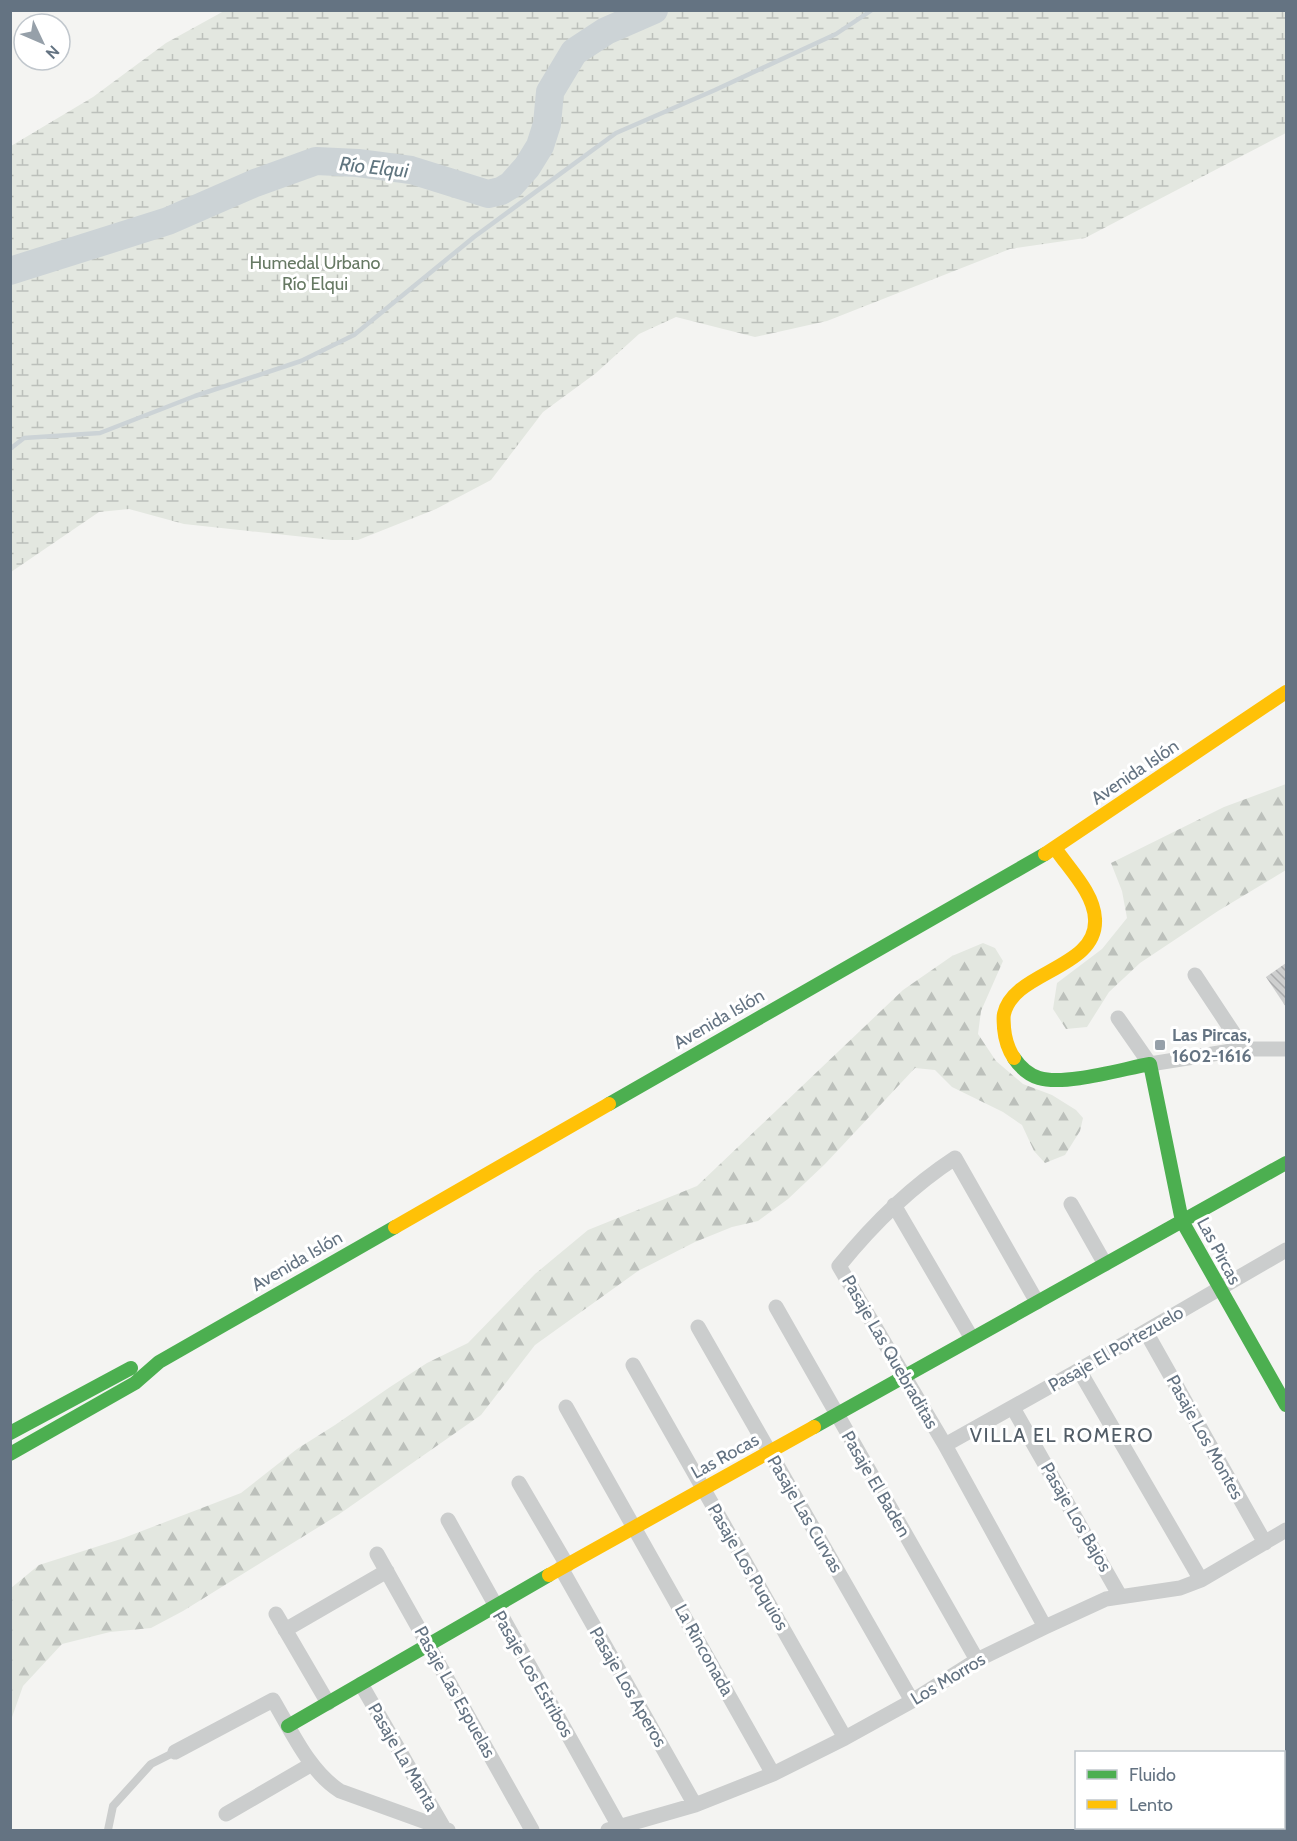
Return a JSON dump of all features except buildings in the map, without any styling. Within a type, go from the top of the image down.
[{"type":"street","name":"Avenida Islón","points":[[10,1454],[135,1383],[159,1362],[1055,848],[1287,692]]},
{"type":"street","points":[[1055,848],[1093,906],[1096,918],[1095,930],[1087,944],[1074,957],[1021,991],[1010,1001],[1004,1014],[1007,1046],[1014,1059],[1026,1071],[1041,1078],[1058,1079],[1244,1049],[1287,1049]]},
{"type":"street","points":[[1195,975],[1244,1049]]},
{"type":"street","points":[[1118,1018],[1150,1064]]},
{"type":"street","name":"Las Pircas","points":[[1150,1064],[1182,1221],[1287,1405]]},
{"type":"street","name":"Pasaje Las Quebraditas","points":[[1037,1302],[955,1158],[894,1205],[865,1235],[840,1266],[945,1445],[1045,1627]]},
{"type":"street","name":"Las Rocas","points":[[288,1726],[564,1566],[971,1337],[1287,1163]]},
{"type":"street","points":[[1071,1204],[1105,1264]]},
{"type":"street","points":[[894,1205],[971,1337]]},
{"type":"street","name":"Pasaje El Portezuelo","points":[[945,1445],[1287,1250]]},
{"type":"street","name":"Pasaje El Baden","points":[[776,1307],[977,1660]]},
{"type":"street","name":"Pasaje Las Curvas","points":[[698,1327],[912,1701]]},
{"type":"street","name":"Pasaje Los Montes","points":[[1146,1332],[1264,1543]]},
{"type":"street","name":"Avenida Islón","points":[[10,1433],[135,1366],[159,1362]]},
{"type":"street","name":"Pasaje Los Puquios","points":[[633,1365],[845,1738]]},
{"type":"street","points":[[1079,1370],[1201,1580]]},
{"type":"street","name":"La Rinconada","points":[[566,1407],[773,1774]]},
{"type":"street","name":"Pasaje Los Bajos","points":[[1013,1408],[1120,1596]]},
{"type":"street","name":"Pasaje Los Aperos","points":[[519,1484],[695,1805]]},
{"type":"street","name":"Pasaje Los Estribos","points":[[448,1520],[614,1829]]},
{"type":"street","name":"Los Morros","points":[[614,1829],[695,1805],[773,1774],[912,1701],[977,1660],[1045,1627],[1106,1599],[1180,1588],[1201,1580],[1287,1530]]},
{"type":"street","name":"Pasaje Las Espuelas","points":[[377,1554],[532,1830]]},
{"type":"street","points":[[285,1630],[387,1572]]},
{"type":"street","points":[[276,1614],[327,1703]]},
{"type":"street","name":"Pasaje La Manta","points":[[361,1684],[446,1830]]},
{"type":"street","points":[[175,1752],[273,1700],[312,1764],[327,1783],[340,1791],[446,1830]]},
{"type":"street","points":[[226,1814],[312,1764]]},
{"type":"lane","points":[[108,1830],[113,1806],[151,1764],[175,1752]]},
{"type":"green space","name":"Humedal Urbano Río Elqui","points":[[224,11],[1286,11],[1286,133],[1085,238],[1010,249],[827,321],[755,337],[676,317],[639,334],[596,373],[543,412],[491,480],[436,509],[358,540],[332,540],[184,524],[129,509],[99,512],[11,572],[11,146],[93,97],[166,43]]},
{"type":"green space","points":[[1286,784],[1286,870],[1218,911],[1140,963],[1109,992],[1087,1027],[1066,1029],[1053,1009],[1057,983],[1102,949],[1127,918],[1122,891],[1111,863],[1224,807]]},
{"type":"green space","points":[[983,943],[995,948],[1003,961],[981,1011],[978,1034],[996,1061],[1023,1084],[1052,1095],[1076,1110],[1083,1118],[1080,1131],[1065,1155],[1045,1163],[1034,1151],[1022,1125],[1003,1112],[952,1087],[935,1070],[915,1068],[825,1164],[788,1199],[758,1221],[732,1227],[695,1242],[638,1271],[535,1345],[481,1415],[338,1515],[183,1611],[151,1628],[110,1632],[62,1644],[23,1686],[11,1720],[11,1588],[39,1565],[121,1539],[241,1493],[297,1449],[390,1387],[427,1363],[468,1343],[535,1274],[588,1230],[697,1186],[903,990],[952,956]]},
{"type":"waterway","name":"Río Elqui","points":[[10,271],[168,221],[255,183],[316,161],[358,163],[411,170],[488,194],[501,191],[511,185],[527,167],[540,146],[547,124],[550,92],[574,52],[606,31],[654,10]]},
{"type":"waterway","points":[[10,449],[24,438],[100,433],[195,396],[301,361],[354,335],[474,237],[616,133],[836,34],[872,10]]},
{"type":"traffic: fast","points":[[609,1104],[1045,854]]},
{"type":"traffic: fast","points":[[1014,1058],[1032,1075],[1050,1080],[1078,1078],[1150,1064],[1182,1221],[1286,1405]]},
{"type":"traffic: fast","points":[[814,1427],[1286,1163]]},
{"type":"traffic: fast","points":[[10,1454],[135,1383],[159,1362],[395,1227]]},
{"type":"traffic: fast","points":[[10,1433],[131,1368]]},
{"type":"traffic: fast","points":[[288,1726],[549,1575]]},
{"type":"traffic: slow","points":[[1045,854],[1286,692]]},
{"type":"traffic: slow","points":[[1014,1058],[1007,1044],[1004,1028],[1004,1014],[1011,1000],[1022,988],[1070,960],[1083,949],[1092,936],[1094,909],[1086,891],[1055,848]]},
{"type":"traffic: slow","points":[[395,1227],[609,1104]]},
{"type":"traffic: slow","points":[[549,1575],[814,1427]]},
{"type":"place","name":"Las Pircas, 1602-1616","points":[[1160,1045]]},
{"type":"district","name":"VILLA EL ROMERO","points":[[1062,1435]]}]
